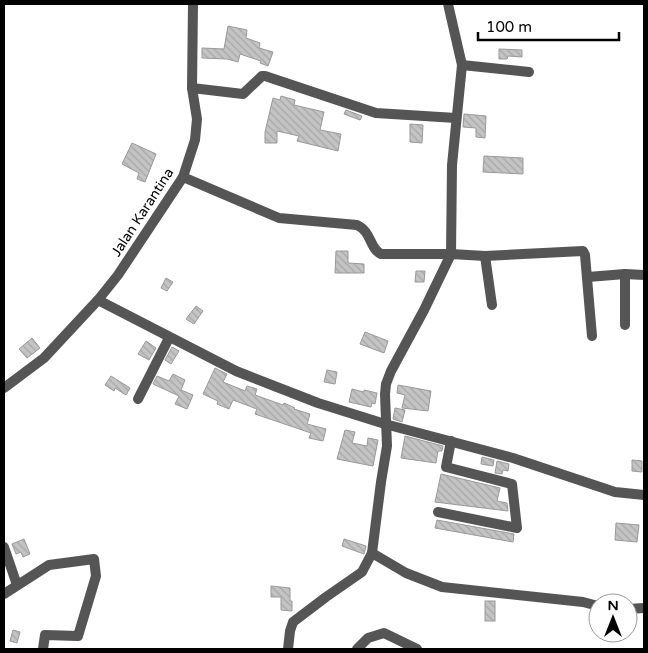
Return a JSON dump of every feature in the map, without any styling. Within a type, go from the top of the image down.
[{"type":"street","name":"Jalan Karantina","points":[[4,388],[44,358],[98,300],[118,275],[183,177],[195,140],[196,119],[192,88],[193,4]]},
{"type":"street","points":[[288,649],[293,622],[362,572],[372,553],[387,446],[385,394],[391,371],[424,310],[451,254],[451,200],[456,118],[462,65],[448,4]]},
{"type":"street","points":[[462,65],[528,72]]},
{"type":"street","points":[[192,88],[243,94],[262,76],[265,76],[376,114],[456,118]]},
{"type":"street","points":[[183,177],[279,218],[357,225],[365,229],[379,254],[485,256],[583,251],[588,277],[592,336]]},
{"type":"street","points":[[485,256],[492,305]]},
{"type":"street","points":[[588,277],[625,274],[644,275]]},
{"type":"street","points":[[625,274],[625,325]]},
{"type":"street","points":[[98,300],[236,371],[276,387],[385,424],[513,458],[615,492],[644,495]]},
{"type":"street","points":[[138,399],[169,338]]},
{"type":"street","points":[[438,512],[517,528],[512,484],[446,467],[451,441]]},
{"type":"street","points":[[4,547],[17,585]]},
{"type":"street","points":[[372,553],[406,573],[442,587],[588,604]]},
{"type":"street","points":[[4,594],[49,565],[94,559],[96,576],[78,636],[45,635],[44,649]]},
{"type":"street","points":[[357,649],[368,638],[384,634],[416,649]]},
{"type":"building","points":[[228,26],[247,30],[246,38],[260,43],[259,48],[273,52],[268,66],[260,63],[261,61],[240,54],[238,62],[227,59],[202,58],[202,48],[224,49]]},
{"type":"building","points":[[499,49],[522,50],[522,57],[508,56],[507,59],[499,59]]},
{"type":"building","points":[[281,96],[295,100],[294,105],[324,112],[320,130],[341,134],[338,151],[297,141],[299,136],[277,131],[277,143],[265,143],[265,132],[273,98],[280,100]]},
{"type":"building","points":[[346,110],[362,116],[360,120],[344,114]]},
{"type":"building","points":[[464,114],[486,116],[485,138],[476,137],[476,128],[463,127]]},
{"type":"building","points":[[410,124],[423,125],[422,143],[410,142]]},
{"type":"building","points":[[132,143],[156,154],[145,182],[137,179],[139,173],[122,164]]},
{"type":"building","points":[[484,156],[523,158],[523,174],[483,172]]},
{"type":"building","points":[[336,251],[348,251],[348,263],[364,264],[364,273],[335,273]]},
{"type":"building","points":[[416,271],[425,271],[424,282],[415,282]]},
{"type":"building","points":[[166,278],[173,282],[167,291],[161,288]]},
{"type":"building","points":[[196,306],[203,311],[194,324],[186,319]]},
{"type":"building","points":[[365,332],[388,341],[384,353],[360,344]]},
{"type":"building","points":[[32,338],[40,348],[27,358],[19,349]]},
{"type":"building","points":[[146,341],[156,348],[149,360],[138,354]]},
{"type":"building","points":[[172,347],[179,351],[171,364],[165,360]]},
{"type":"building","points":[[215,368],[227,374],[223,382],[245,391],[247,386],[257,389],[255,395],[283,405],[284,403],[294,409],[310,414],[307,424],[326,429],[323,441],[309,438],[311,433],[255,414],[257,409],[233,400],[229,409],[217,404],[218,401],[203,394]]},
{"type":"building","points":[[327,370],[337,372],[335,384],[324,382]]},
{"type":"building","points":[[173,374],[185,380],[181,390],[193,395],[187,409],[175,404],[179,396],[153,384],[157,376],[169,381]]},
{"type":"building","points":[[111,376],[130,388],[126,395],[115,388],[114,391],[105,385]]},
{"type":"building","points":[[398,385],[431,391],[428,411],[402,408],[405,395],[397,393]]},
{"type":"building","points":[[352,389],[377,393],[375,404],[372,403],[371,407],[349,402]]},
{"type":"building","points":[[395,408],[405,410],[402,422],[393,419]]},
{"type":"building","points":[[345,430],[355,432],[352,443],[367,446],[368,438],[378,440],[373,466],[337,459]]},
{"type":"building","points":[[405,436],[443,446],[442,451],[438,451],[436,463],[401,458]]},
{"type":"building","points":[[482,457],[494,460],[493,466],[481,464]]},
{"type":"building","points":[[632,460],[642,461],[642,472],[632,471]]},
{"type":"building","points":[[497,461],[509,464],[508,471],[503,470],[502,474],[495,473]]},
{"type":"building","points":[[441,474],[500,488],[497,501],[507,503],[508,511],[435,502]]},
{"type":"building","points":[[437,520],[514,534],[513,542],[435,528]]},
{"type":"building","points":[[616,523],[639,525],[637,542],[615,540]]},
{"type":"building","points":[[24,539],[30,554],[23,557],[21,552],[16,554],[12,544]]},
{"type":"building","points":[[344,539],[366,546],[364,554],[342,546]]},
{"type":"building","points":[[271,586],[290,588],[292,611],[281,610],[281,597],[271,597]]},
{"type":"building","points":[[485,601],[495,601],[495,621],[485,621]]},
{"type":"building","points":[[13,630],[20,632],[17,643],[10,641]]}]
